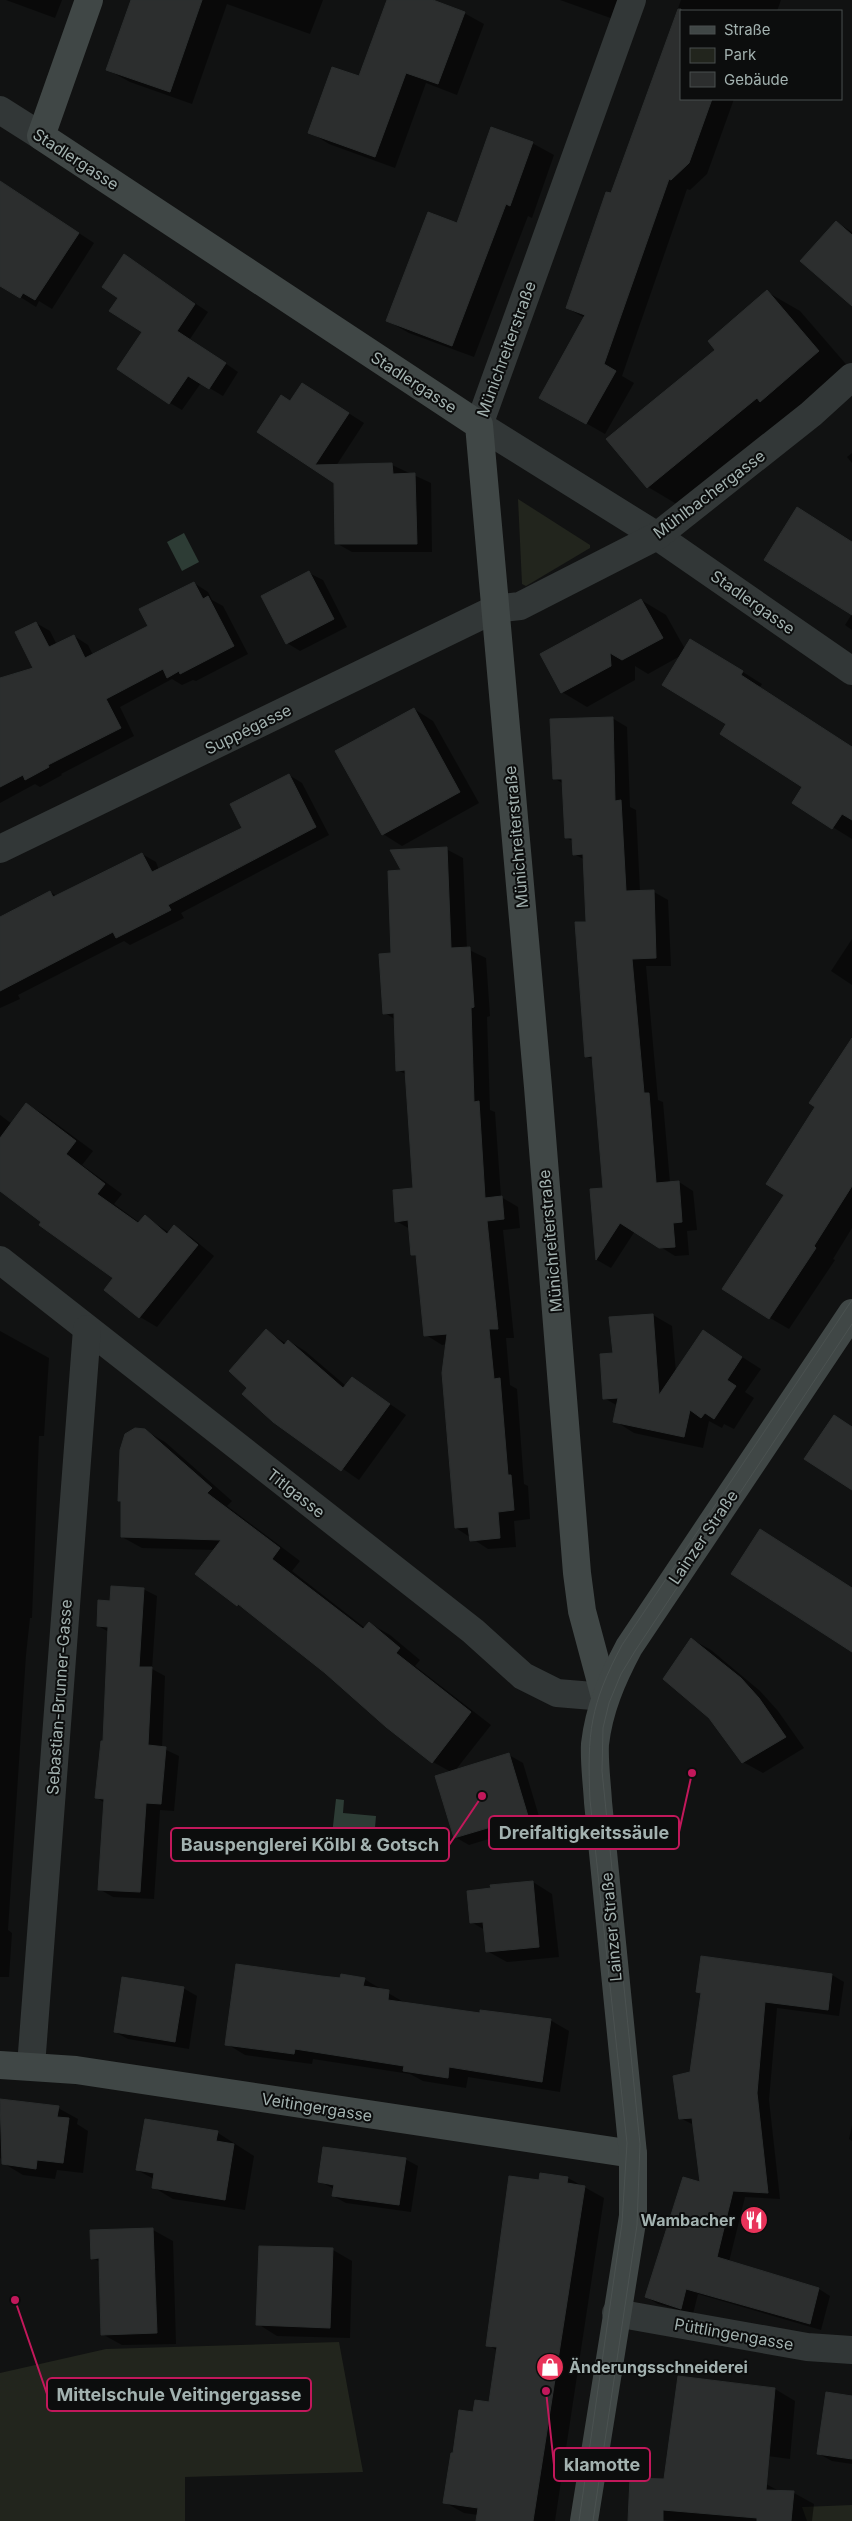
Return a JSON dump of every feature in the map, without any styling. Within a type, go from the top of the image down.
[{"type":"street","points":[[41,136],[89,0]]},
{"type":"street","name":"Münichreiterstraße","points":[[605,1697],[582,1612],[577,1573],[538,1088],[479,425],[632,0]]},
{"type":"street","name":"Stadlergasse","points":[[0,110],[479,425],[657,536],[852,671]]},
{"type":"street","name":"Mühlbachergasse","points":[[495,610],[520,606],[657,536],[811,414],[852,377]]},
{"type":"street","name":"Suppégasse","points":[[0,849],[495,610]]},
{"type":"street","name":"Titlgasse","points":[[0,1260],[473,1631],[523,1676],[557,1693],[605,1697]]},
{"type":"street","name":"Lainzer Straße","points":[[584,2521],[633,2216],[633,2154],[598,1802],[595,1746],[605,1697],[629,1647],[852,1313]]},
{"type":"street","name":"Sebastian-Brunner-Gasse","points":[[31,2066],[86,1329]]},
{"type":"street","name":"Veitingergasse","points":[[0,2065],[76,2070],[633,2154]]},
{"type":"street","name":"Püttlingengasse","points":[[616,2313],[807,2347],[852,2350]]},
{"type":"green space","points":[[518,499],[590,545],[590,548],[526,586],[522,584]]},
{"type":"green space","points":[[339,2342],[363,2472],[185,2477],[185,2521],[0,2521],[0,2373],[106,2349]]},
{"type":"green space","points":[[852,2505],[852,2521],[807,2521],[802,2507]]},
{"type":"shaded area","points":[[184,533],[199,562],[182,571],[167,542]]},
{"type":"shaded area","points":[[336,1799],[344,1800],[343,1813],[376,1816],[374,1839],[332,1835]]},
{"type":"building","points":[[131,0],[202,0],[170,92],[106,70]]},
{"type":"building","points":[[387,0],[433,0],[465,12],[438,84],[406,73],[375,157],[308,133],[332,67],[359,76]]},
{"type":"building","points":[[678,9],[681,9],[680,100],[712,100],[689,163],[671,180],[669,179],[604,364],[616,371],[586,424],[539,398],[585,315],[566,308],[606,192],[611,193]]},
{"type":"building","points":[[491,127],[533,142],[510,206],[506,204],[452,346],[386,321],[428,212],[457,223]]},
{"type":"building","points":[[0,181],[79,233],[35,300],[23,293],[20,298],[0,286]]},
{"type":"building","points":[[836,221],[852,235],[852,306],[800,261]]},
{"type":"building","points":[[124,254],[195,304],[177,331],[226,363],[209,389],[188,376],[169,404],[117,369],[142,332],[109,311],[118,298],[102,287]]},
{"type":"building","points":[[767,290],[819,351],[760,402],[757,398],[647,488],[606,439],[715,350],[708,341]]},
{"type":"building","points":[[302,383],[349,413],[315,465],[392,463],[393,474],[415,473],[417,544],[335,544],[334,483],[257,432],[281,395],[290,401]]},
{"type":"building","points":[[797,507],[852,542],[852,615],[764,560]]},
{"type":"building","points":[[309,571],[334,619],[286,644],[261,596]]},
{"type":"building","points":[[194,582],[203,599],[208,596],[234,646],[180,674],[179,671],[167,678],[163,669],[106,699],[121,728],[48,765],[49,767],[25,780],[23,775],[0,787],[0,678],[33,668],[15,632],[36,622],[49,647],[74,635],[85,658],[148,626],[139,609]]},
{"type":"building","points":[[641,599],[663,638],[622,660],[610,653],[611,666],[561,693],[540,654]]},
{"type":"building","points":[[690,639],[743,671],[741,675],[852,747],[852,820],[842,814],[832,829],[792,803],[802,787],[720,734],[726,724],[662,685]]},
{"type":"building","points":[[414,708],[460,792],[382,835],[335,751]]},
{"type":"building","points":[[613,717],[615,801],[621,800],[626,891],[654,890],[656,958],[632,959],[644,1093],[649,1093],[656,1183],[679,1181],[682,1222],[673,1223],[675,1247],[659,1248],[620,1223],[596,1260],[590,1189],[603,1188],[592,1056],[585,1057],[575,922],[586,922],[583,854],[573,855],[572,838],[565,838],[562,779],[553,779],[550,719]]},
{"type":"building","points":[[289,774],[316,827],[168,905],[171,910],[116,938],[113,932],[0,991],[0,917],[50,891],[53,897],[142,853],[152,872],[242,828],[230,804]]},
{"type":"building","points":[[447,847],[451,948],[470,947],[474,1007],[471,1008],[474,1102],[479,1101],[485,1198],[502,1196],[504,1219],[487,1221],[498,1329],[489,1329],[494,1379],[500,1378],[508,1475],[511,1475],[514,1510],[498,1512],[500,1538],[470,1541],[468,1527],[455,1528],[442,1373],[447,1334],[424,1336],[416,1255],[411,1255],[408,1220],[395,1222],[393,1190],[413,1188],[405,1070],[396,1071],[394,1013],[383,1014],[379,954],[391,953],[388,871],[401,870],[390,850]]},
{"type":"building","points":[[852,1038],[852,1186],[814,1246],[816,1248],[769,1319],[722,1289],[784,1195],[766,1184],[815,1107],[809,1103]]},
{"type":"building","points":[[26,1103],[76,1141],[66,1154],[105,1184],[97,1194],[138,1223],[145,1215],[167,1234],[174,1225],[198,1245],[139,1318],[104,1290],[113,1278],[39,1225],[41,1222],[0,1191],[0,1138]]},
{"type":"building","points":[[653,1314],[659,1395],[703,1330],[742,1357],[727,1380],[736,1386],[714,1419],[705,1413],[701,1418],[690,1410],[684,1437],[613,1422],[618,1398],[603,1399],[600,1354],[613,1353],[609,1317]]},
{"type":"building","points":[[266,1329],[284,1345],[288,1340],[343,1388],[352,1377],[390,1404],[341,1471],[273,1422],[242,1394],[247,1388],[229,1371]]},
{"type":"building","points":[[834,1415],[852,1427],[852,1490],[804,1459]]},
{"type":"building","points":[[135,1428],[145,1429],[212,1488],[207,1493],[280,1548],[272,1559],[363,1629],[369,1622],[400,1648],[396,1653],[471,1712],[432,1763],[386,1727],[325,1673],[238,1604],[237,1606],[195,1574],[221,1540],[121,1537],[121,1501],[118,1501],[120,1450],[125,1434]]},
{"type":"building","points":[[760,1529],[852,1588],[852,1652],[731,1574]]},
{"type":"building","points":[[111,1586],[144,1588],[139,1667],[152,1667],[148,1745],[166,1747],[161,1804],[146,1803],[140,1892],[98,1890],[104,1799],[95,1798],[101,1741],[103,1741],[108,1627],[97,1626],[98,1600],[110,1601]]},
{"type":"building","points":[[691,1638],[741,1678],[759,1698],[786,1737],[742,1763],[709,1718],[663,1679]]},
{"type":"building","points":[[509,1753],[528,1816],[454,1838],[435,1776]]},
{"type":"building","points":[[533,1881],[539,1947],[486,1952],[483,1922],[470,1923],[467,1891],[491,1888],[490,1885]]},
{"type":"building","points":[[701,1956],[832,1974],[828,2010],[765,2002],[757,2093],[768,2193],[733,2191],[717,2257],[819,2288],[810,2324],[686,2289],[681,2309],[645,2297],[683,2177],[700,2182],[692,2118],[679,2119],[673,2076],[690,2072],[701,1993],[696,1992]]},
{"type":"building","points":[[236,1964],[340,1978],[341,1974],[365,1978],[363,1986],[389,1990],[388,2000],[480,2013],[480,2010],[551,2019],[542,2082],[449,2067],[448,2078],[403,2071],[404,2066],[295,2049],[294,2054],[225,2045]]},
{"type":"building","points":[[122,1977],[184,1987],[175,2042],[114,2032]]},
{"type":"building","points":[[0,2099],[59,2106],[57,2117],[69,2118],[63,2163],[37,2160],[36,2169],[2,2164]]},
{"type":"building","points":[[145,2119],[218,2131],[216,2141],[234,2144],[225,2200],[152,2188],[154,2173],[136,2170]]},
{"type":"building","points":[[323,2147],[406,2158],[399,2205],[332,2196],[334,2185],[318,2182]]},
{"type":"building","points":[[540,2173],[568,2177],[567,2183],[585,2186],[533,2521],[476,2521],[478,2508],[443,2503],[451,2453],[453,2453],[459,2410],[473,2412],[475,2400],[489,2402],[497,2347],[486,2346],[509,2176],[539,2180]]},
{"type":"building","points":[[153,2228],[157,2333],[101,2335],[99,2258],[91,2259],[90,2230]]},
{"type":"building","points":[[259,2246],[333,2248],[330,2328],[256,2325]]},
{"type":"building","points":[[678,2376],[775,2388],[766,2490],[794,2491],[791,2521],[757,2521],[757,2518],[663,2510],[663,2521],[628,2521],[630,2478],[664,2479]]},
{"type":"building","points":[[826,2392],[852,2396],[852,2459],[817,2454]]},
{"type":"tram line","points":[[579,2521],[622,2223],[627,2143],[590,1800],[589,1756],[593,1720],[603,1685],[622,1645],[852,1300]]},
{"type":"tram line","points":[[593,2521],[637,2225],[640,2144],[602,1771],[603,1728],[609,1703],[621,1674],[635,1651],[852,1324]]},
{"type":"place","name":"Dreifaltigkeitssäule","points":[[692,1773]]},
{"type":"place","name":"Bauspenglerei Kölbl & Gotsch","points":[[482,1796]]},
{"type":"place","name":"Wambacher","points":[[754,2220]]},
{"type":"place","name":"Mittelschule Veitingergasse","points":[[15,2300]]},
{"type":"place","name":"Änderungsschneiderei","points":[[550,2367]]},
{"type":"place","name":"klamotte","points":[[546,2391]]}]
